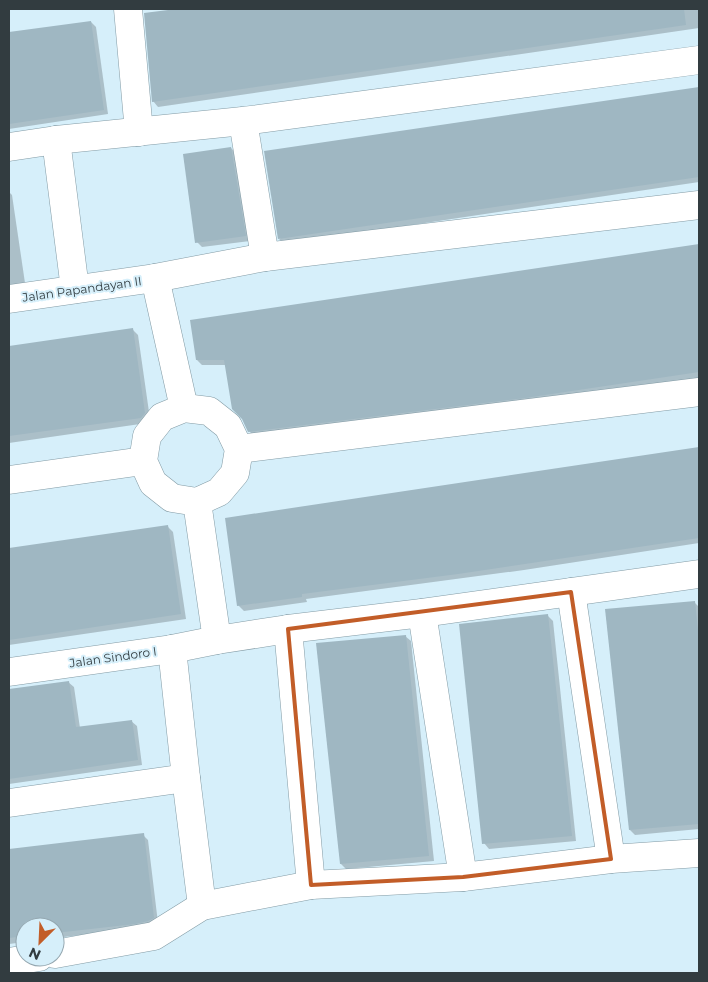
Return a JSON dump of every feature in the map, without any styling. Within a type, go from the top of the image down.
[{"type":"street","points":[[128,9],[138,132]]},
{"type":"street","points":[[9,147],[56,140],[243,121],[699,60]]},
{"type":"street","points":[[243,121],[264,257]]},
{"type":"street","points":[[56,140],[76,289]]},
{"type":"street","name":"Jalan Papandayan II","points":[[9,300],[155,278],[264,257],[699,205]]},
{"type":"street","points":[[155,278],[184,408]]},
{"type":"street","points":[[239,449],[699,392]]},
{"type":"street","points":[[184,408],[209,411],[228,426],[239,449],[234,473],[224,486],[219,492],[197,502],[172,498],[153,483],[144,460],[146,436],[162,417],[184,408]]},
{"type":"street","points":[[9,480],[144,460]]},
{"type":"street","points":[[197,502],[216,640]]},
{"type":"street","name":"Jalan Sindoro I","points":[[9,672],[172,649],[288,629],[422,613],[699,574]]},
{"type":"street","points":[[571,592],[611,859]]},
{"type":"street","points":[[422,613],[463,877]]},
{"type":"street","points":[[288,629],[311,885]]},
{"type":"street","points":[[172,649],[202,906]]},
{"type":"street","points":[[9,803],[186,778]]},
{"type":"street","points":[[65,952],[154,936],[202,906],[311,885],[463,877],[611,859],[699,853]]},
{"type":"highlighted area","points":[[571,592],[611,859],[463,877],[311,885],[288,629]]},
{"type":"building","points":[[176,9],[684,9],[686,25],[152,102],[144,13]]},
{"type":"building","points":[[91,21],[104,110],[9,124],[9,32]]},
{"type":"building","points":[[699,87],[699,177],[278,239],[264,151]]},
{"type":"building","points":[[231,147],[246,236],[195,243],[183,154]]},
{"type":"building","points":[[699,244],[699,372],[525,398],[248,432],[242,419],[232,409],[224,360],[196,360],[190,320]]},
{"type":"building","points":[[133,328],[145,413],[141,418],[9,436],[9,346]]},
{"type":"building","points":[[699,447],[699,538],[458,574],[302,594],[302,597],[237,606],[225,518]]},
{"type":"building","points":[[168,525],[181,614],[9,640],[9,548]]},
{"type":"building","points":[[695,601],[699,641],[699,824],[629,830],[605,609]]},
{"type":"building","points":[[548,614],[572,836],[482,844],[459,624]]},
{"type":"building","points":[[406,635],[429,856],[340,864],[316,643]]},
{"type":"building","points":[[69,681],[76,727],[132,720],[138,760],[9,779],[9,689]]},
{"type":"building","points":[[144,833],[154,918],[135,924],[65,932],[65,917],[15,917],[15,937],[9,938],[9,849]]}]
